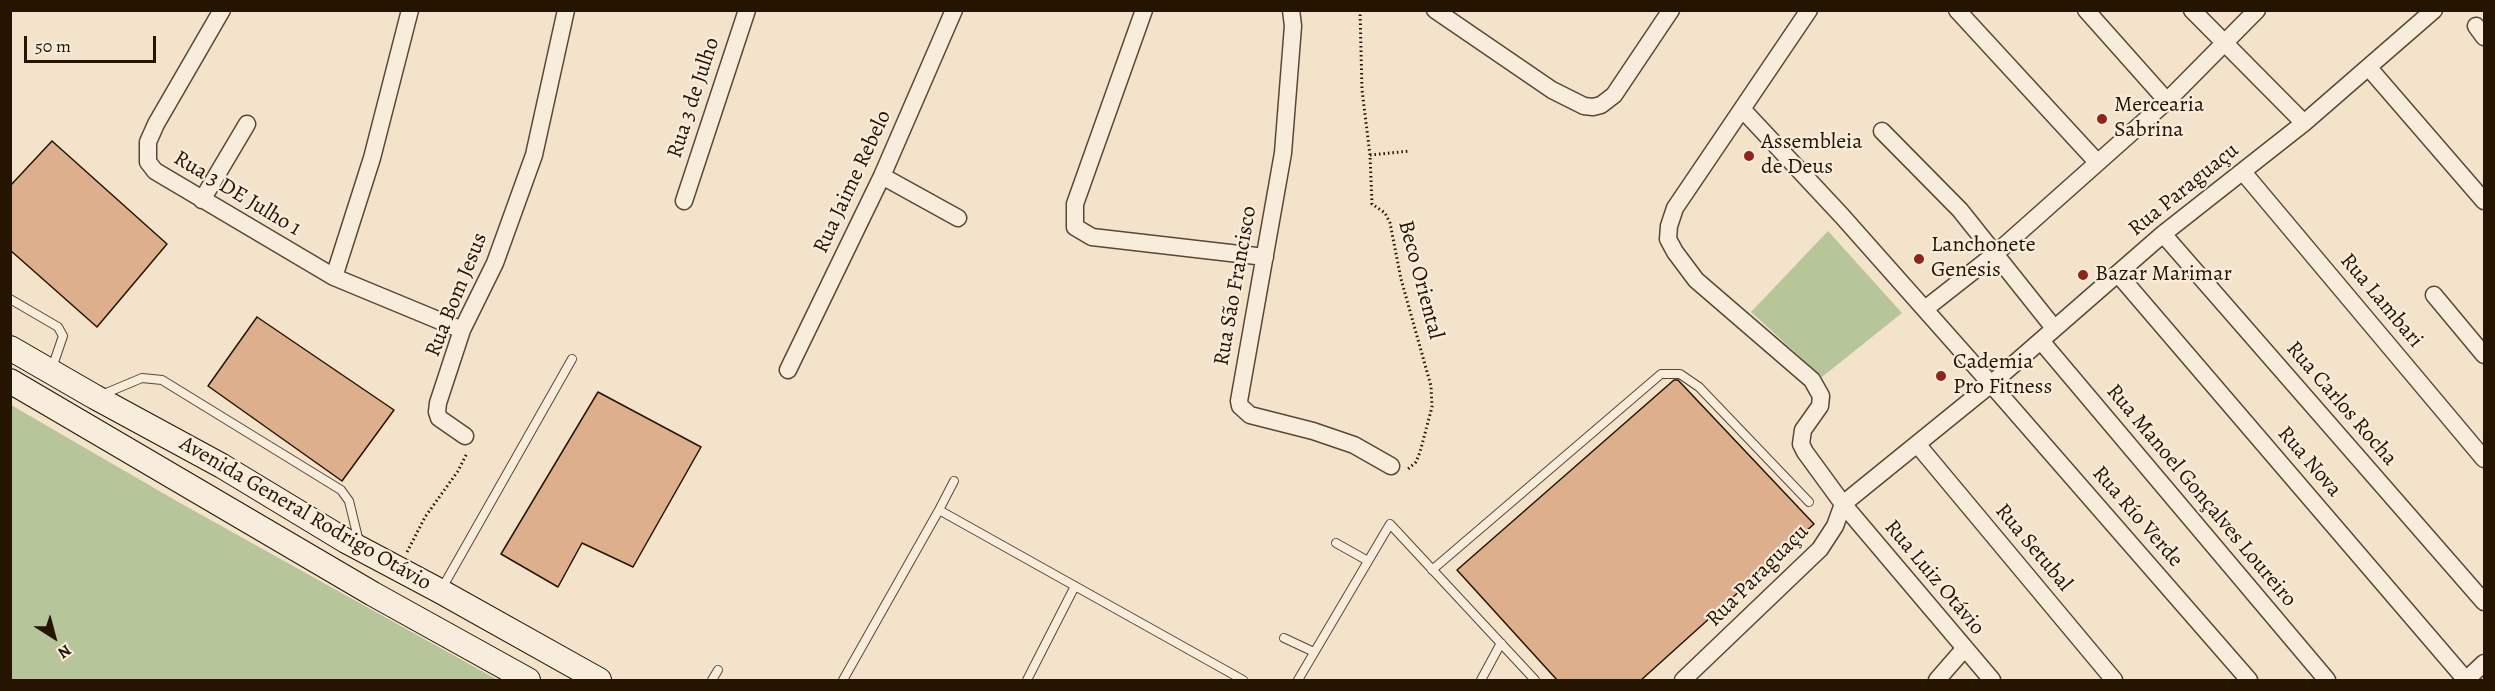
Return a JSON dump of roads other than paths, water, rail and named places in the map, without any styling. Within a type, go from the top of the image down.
[{"type":"main road","name":"Avenida General Rodrigo Otávio","points":[[10,348],[222,466],[360,549],[440,591],[598,681]]},
{"type":"main road","name":"Avenida General Rodrigo Otávio","points":[[10,381],[373,594],[528,681]]},
{"type":"street","name":"Rua 3 DE Julho 1","points":[[222,10],[156,124],[148,142],[148,162],[155,171],[334,277],[462,330]]},
{"type":"street","points":[[334,277],[372,158],[410,10]]},
{"type":"street","name":"Rua Bom Jesus","points":[[465,436],[439,418],[437,412],[462,330],[495,263],[534,155],[566,10]]},
{"type":"street","name":"Rua 3 de Julho","points":[[684,201],[747,10]]},
{"type":"street","name":"Rua Jaime Rebelo","points":[[788,370],[882,176],[954,10]]},
{"type":"street","points":[[1144,10],[1075,204],[1075,227],[1092,237],[1265,257]]},
{"type":"street","name":"Rua São Francisco","points":[[1291,10],[1293,26],[1283,153],[1248,339],[1240,406],[1250,415],[1313,431],[1354,445],[1391,466]]},
{"type":"street","points":[[1435,10],[1552,90],[1584,106],[1593,107],[1601,105],[1614,95],[1671,10]]},
{"type":"street","points":[[1743,110],[1809,10]]},
{"type":"street","points":[[1957,10],[2097,162]]},
{"type":"street","points":[[2086,10],[2167,101]]},
{"type":"street","points":[[2192,10],[2223,44],[2304,123]]},
{"type":"street","points":[[1925,309],[1995,254],[2167,101],[2257,10]]},
{"type":"street","name":"Rua Paraguaçu","points":[[1683,681],[1820,549],[1835,526],[1843,504],[1991,384],[2163,234],[2304,123],[2434,10]]},
{"type":"street","points":[[2369,68],[2484,201]]},
{"type":"street","name":"Rua Río Verde","points":[[1743,110],[1925,309],[2249,681]]},
{"type":"street","name":"Rua Luiz Otávio","points":[[1743,110],[1675,208],[1669,226],[1668,239],[1696,280],[1812,380],[1821,396],[1820,406],[1803,430],[1802,444],[1843,504],[1992,681]]},
{"type":"street","points":[[202,200],[247,124]]},
{"type":"street","points":[[1882,131],[1960,210],[2054,328]]},
{"type":"street","name":"Rua Lambari","points":[[2243,172],[2484,459]]},
{"type":"street","points":[[882,176],[958,218]]},
{"type":"street","name":"Rua Carlos Rocha","points":[[2163,234],[2484,602]]},
{"type":"street","name":"Rua Nova","points":[[2118,274],[2466,680]]},
{"type":"street","points":[[2434,295],[2484,355]]},
{"type":"street","name":"Rua Manoel Gonçalves Loureiro","points":[[2040,341],[2327,681]]},
{"type":"street","name":"Rua Setubal","points":[[1917,444],[2114,681]]},
{"type":"street","points":[[1937,681],[1964,649]]},
{"type":"street","points":[[2466,680],[2484,663]]},
{"type":"lane","points":[[10,299],[58,327],[63,336],[50,371]]},
{"type":"lane","points":[[440,591],[572,359]]},
{"type":"lane","points":[[1432,570],[1661,374],[1680,374],[1699,387],[1809,502]]},
{"type":"lane","points":[[95,397],[142,378],[162,380],[341,490],[351,509],[360,549]]},
{"type":"lane","points":[[843,681],[954,481]]},
{"type":"lane","points":[[939,510],[1243,681]]},
{"type":"lane","points":[[1298,681],[1390,524],[1535,681]]},
{"type":"lane","points":[[1336,543],[1368,561]]},
{"type":"lane","points":[[1027,681],[1076,586]]},
{"type":"lane","points":[[1284,638],[1314,652]]},
{"type":"lane","points":[[1480,681],[1501,643]]},
{"type":"lane","points":[[712,681],[718,670]]},
{"type":"place","name":"Mercearia Sabrina","points":[[2102,119]]},
{"type":"place","name":"Assembleia de Deus","points":[[1749,156]]},
{"type":"place","name":"Lanchonete Genesis","points":[[1919,259]]},
{"type":"place","name":"Bazar Marimar","points":[[2083,275]]},
{"type":"place","name":"Cademia Pro Fitness","points":[[1941,376]]}]
